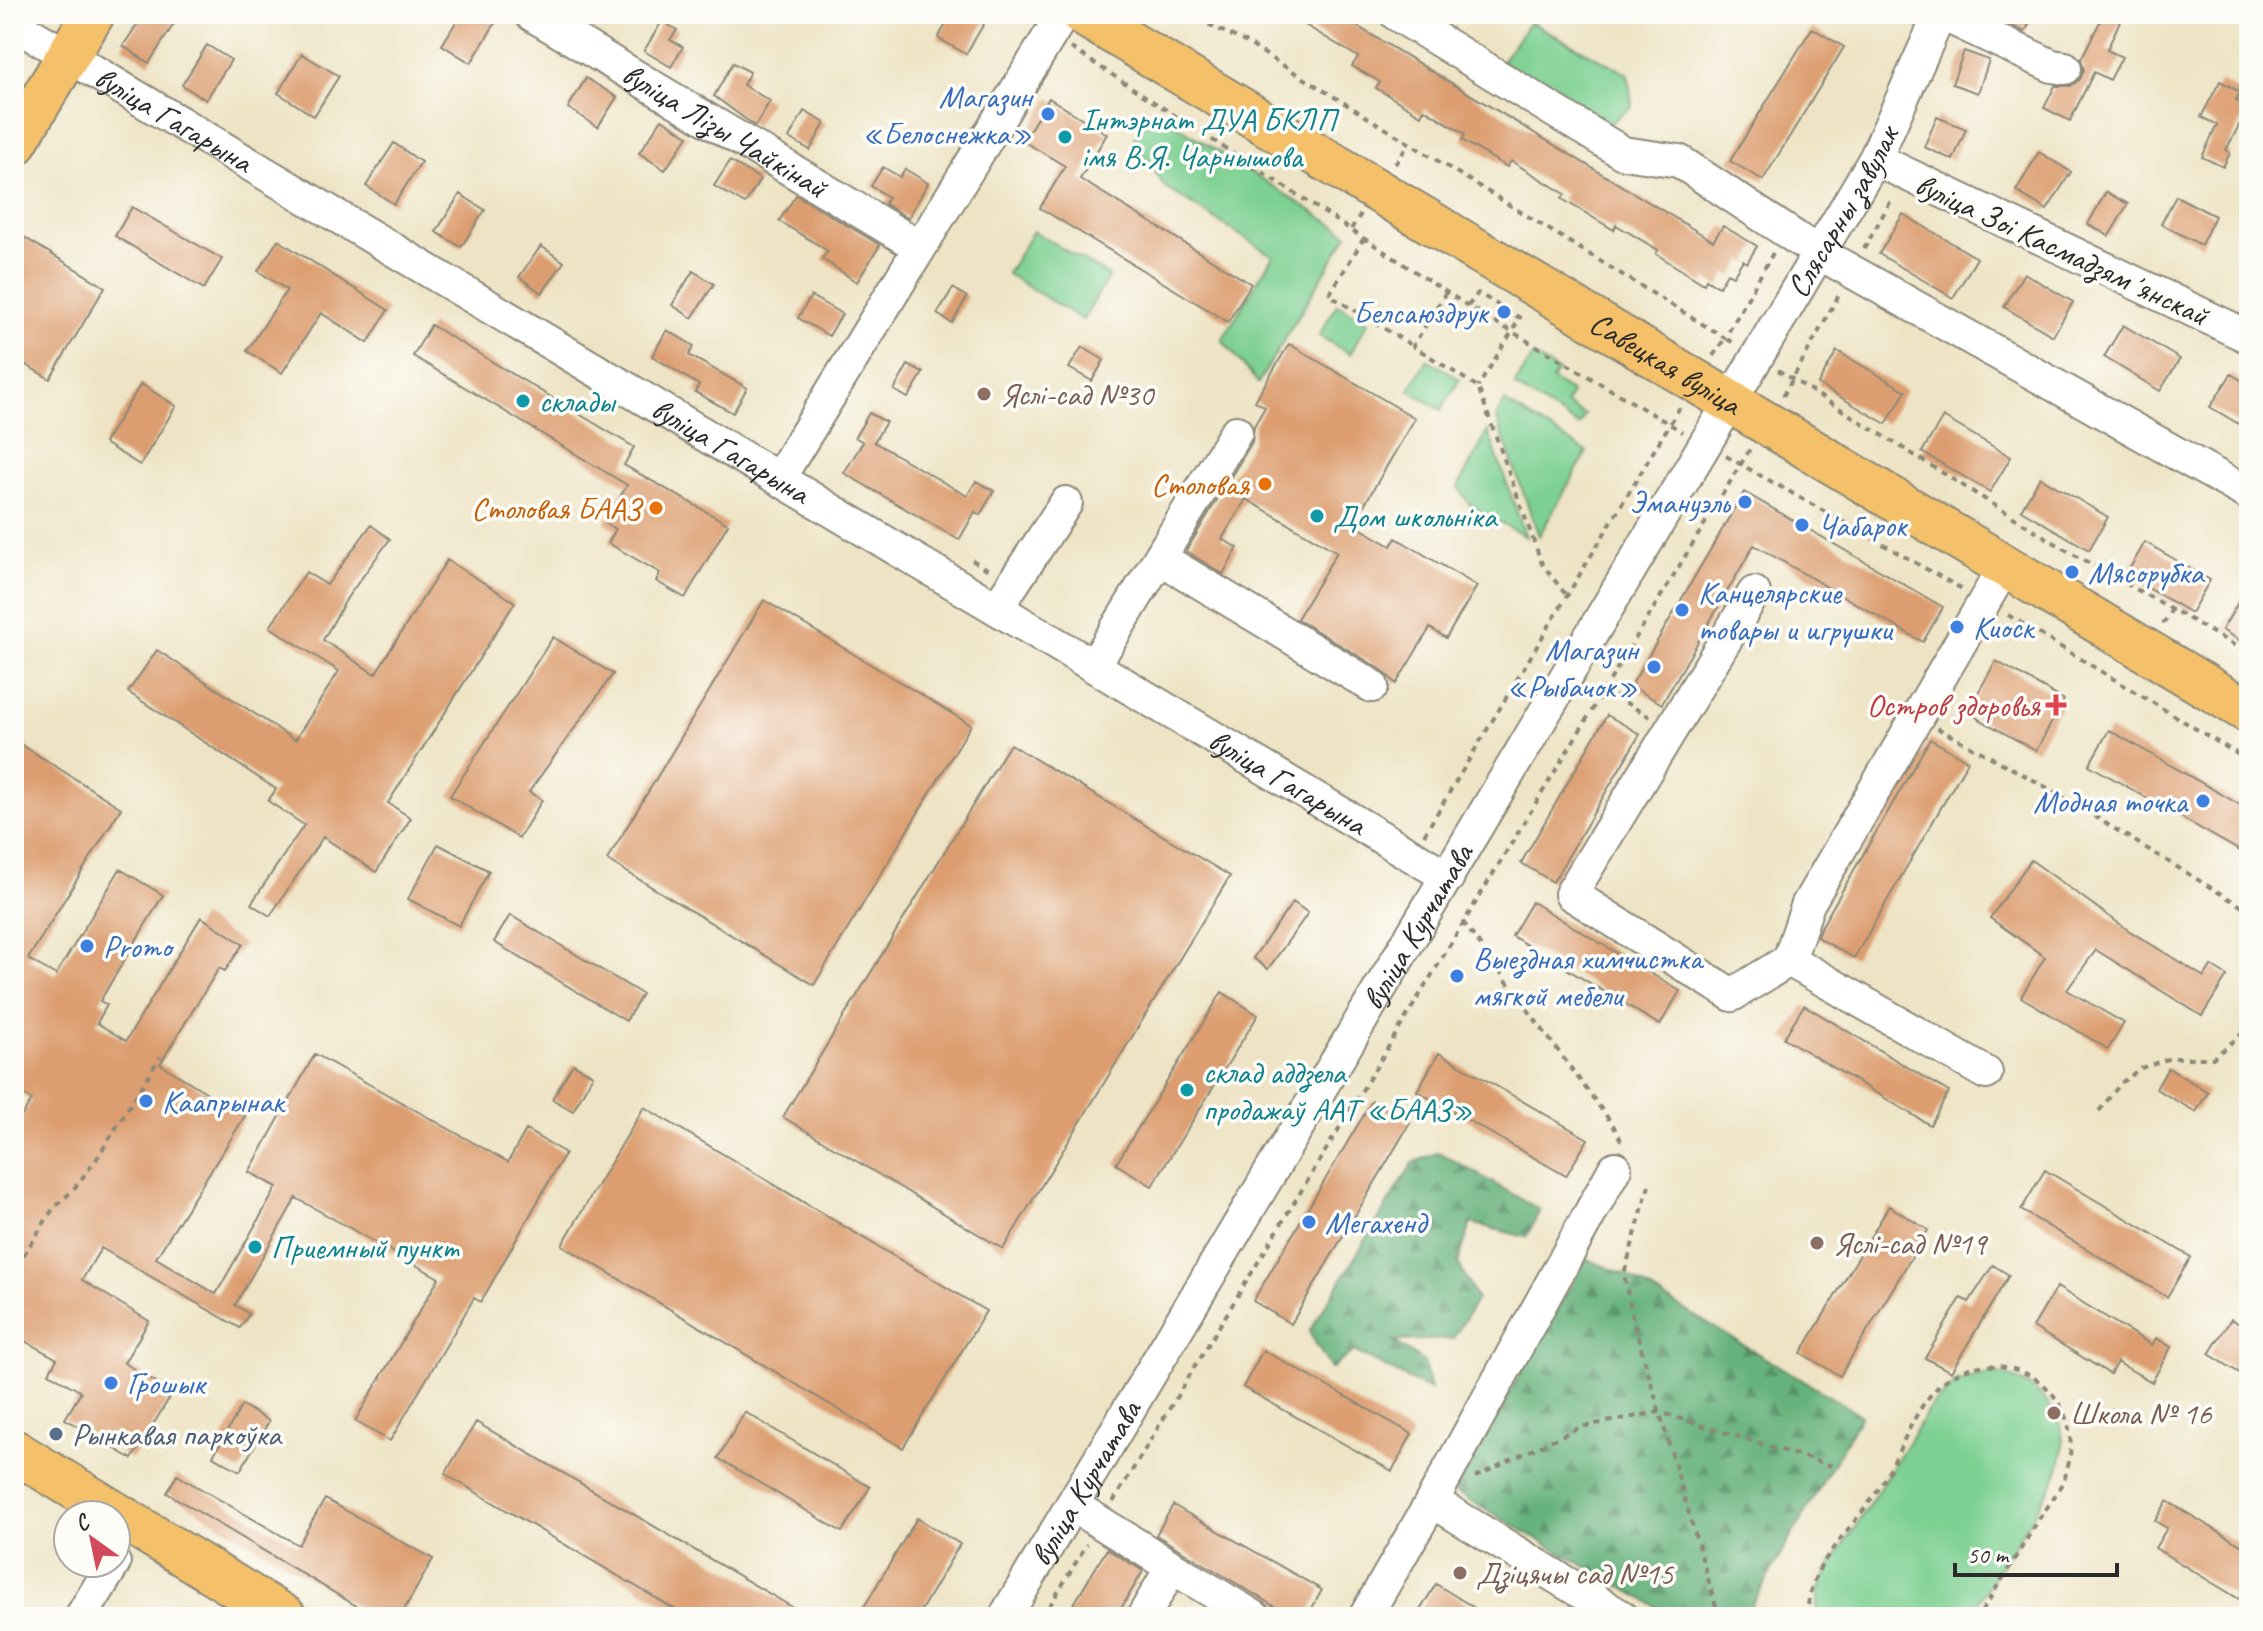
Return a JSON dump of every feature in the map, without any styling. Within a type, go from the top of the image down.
[{"type":"main road","points":[[14,145],[93,14]]},
{"type":"main road","name":"Савецкая вуліца","points":[[1065,21],[1714,391],[2249,712]]},
{"type":"main road","points":[[14,1451],[67,1499]]},
{"type":"main road","points":[[132,1553],[285,1617]]},
{"type":"street","name":"вуліца Лізы Чайкінай","points":[[531,14],[920,247]]},
{"type":"street","points":[[1396,14],[1623,153],[1679,161],[1819,253],[2249,494]]},
{"type":"street","points":[[1941,14],[2052,66],[2065,68]]},
{"type":"street","name":"Слясарны завулак","points":[[1714,391],[1757,357],[1875,159],[1941,14]]},
{"type":"street","points":[[779,478],[920,247],[1065,21]]},
{"type":"street","name":"вуліца Гагарына","points":[[14,24],[1448,877]]},
{"type":"street","name":"вуліца Зоі Касмадзямʼянскай","points":[[1875,159],[2249,337]]},
{"type":"street","name":"вуліца Курчатава","points":[[1005,1617],[1705,444],[1714,391]]},
{"type":"street","points":[[1094,666],[1236,432]]},
{"type":"street","points":[[997,608],[1066,503]]},
{"type":"street","points":[[1160,558],[1372,686]]},
{"type":"street","points":[[1754,593],[1571,894],[1732,995],[1789,960],[1808,904],[2005,566]]},
{"type":"street","points":[[1789,960],[1986,1073]]},
{"type":"street","points":[[1365,1617],[1621,1160]]},
{"type":"street","points":[[1432,1501],[1622,1617]]},
{"type":"street","points":[[1072,1505],[1254,1617]]},
{"type":"street","points":[[1143,1617],[1172,1567]]},
{"type":"street","points":[[81,1617],[104,1579]]},
{"type":"path","points":[[1021,14],[1065,21],[1364,237],[1446,292],[1740,463]]},
{"type":"path","points":[[1187,14],[1247,43],[2071,553],[2249,654]]},
{"type":"path","points":[[1412,855],[1669,424],[1714,391],[1725,338],[1785,231]]},
{"type":"path","points":[[1364,237],[1329,295],[1478,387],[1542,564],[1567,596]]},
{"type":"path","points":[[1413,346],[1446,292]]},
{"type":"path","points":[[1468,306],[1478,293],[1520,318],[1478,387]]},
{"type":"path","points":[[1043,1617],[1756,441]]},
{"type":"path","points":[[2162,626],[2172,609]]},
{"type":"path","points":[[1604,690],[1671,730]]},
{"type":"path","points":[[1926,722],[2048,788],[2249,911]]},
{"type":"path","points":[[1463,922],[1613,1125],[1621,1160]]},
{"type":"path","points":[[2099,1111],[2121,1083],[2141,1068],[2171,1058],[2213,1058],[2249,1028]]},
{"type":"path","points":[[14,1262],[21,1259],[53,1209],[72,1191],[96,1160],[160,1057]]},
{"type":"path","points":[[1649,1185],[1624,1274],[1633,1320],[1719,1617]]},
{"type":"path","points":[[1808,1617],[1811,1586],[1820,1568],[1883,1483],[1924,1402],[1937,1386],[1955,1374],[1974,1367],[1995,1365],[2016,1369],[2051,1391],[2070,1428],[2071,1449],[2059,1488],[1978,1617]]},
{"type":"path","points":[[1470,1479],[1580,1427],[1659,1412],[1832,1466]]},
{"type":"green space","points":[[1530,22],[1628,74],[1632,106],[1609,124],[1502,61]]},
{"type":"green space","points":[[1153,110],[1348,234],[1258,383],[1222,340],[1273,256],[1165,187],[1133,140]]},
{"type":"green space","points":[[1033,231],[1109,276],[1083,320],[1007,274]]},
{"type":"green space","points":[[1337,304],[1368,322],[1350,354],[1319,336]]},
{"type":"green space","points":[[1533,356],[1558,371],[1552,380],[1572,393],[1566,404],[1585,415],[1579,426],[1514,386]]},
{"type":"green space","points":[[1427,359],[1460,379],[1441,410],[1409,390]]},
{"type":"green space","points":[[1505,402],[1587,452],[1539,536],[1496,417]]},
{"type":"green space","points":[[1488,431],[1526,537],[1470,505],[1458,487]]},
{"type":"green space","points":[[1439,1152],[1540,1210],[1526,1237],[1471,1223],[1458,1263],[1477,1299],[1453,1339],[1394,1341],[1424,1362],[1430,1390],[1354,1351],[1331,1369],[1309,1332],[1413,1163]]},
{"type":"green space","points":[[1586,1259],[1624,1274],[1861,1415],[1745,1617],[1675,1617],[1453,1491]]},
{"type":"green space","points":[[1995,1373],[2026,1384],[2049,1404],[2062,1432],[2063,1448],[2058,1472],[2051,1486],[1969,1617],[1816,1617],[1819,1589],[1827,1572],[1931,1406],[1958,1381]]},
{"type":"building","points":[[144,14],[163,14],[175,22],[149,63],[123,46]]},
{"type":"building","points":[[461,14],[487,14],[497,20],[471,63],[442,45]]},
{"type":"building","points":[[952,14],[973,14],[985,22],[966,54],[938,38]]},
{"type":"building","points":[[1287,14],[1350,14],[1347,20],[1713,241],[1723,226],[1757,246],[1747,263],[1743,260],[1733,276],[1727,273],[1719,287],[1706,279],[1704,284],[1656,254],[1658,250],[1616,225],[1614,230],[1562,199],[1565,194],[1511,161],[1507,167],[1462,140],[1465,134],[1424,109],[1421,115],[1376,88],[1380,82],[1352,66],[1358,57]]},
{"type":"building","points":[[1986,14],[2034,14],[2025,32]]},
{"type":"building","points":[[2104,14],[2123,14],[2107,50],[2122,57],[2110,80],[2094,72],[2070,121],[2044,108],[2055,86],[2071,86],[2080,79],[2084,70],[2081,59]]},
{"type":"building","points":[[662,21],[677,30],[670,40],[683,47],[671,67],[644,51]]},
{"type":"building","points":[[1812,28],[1844,47],[1763,180],[1730,161]]},
{"type":"building","points":[[207,45],[231,60],[206,100],[182,85]]},
{"type":"building","points":[[1964,51],[1989,60],[1978,93],[1952,84]]},
{"type":"building","points":[[302,54],[339,76],[314,116],[278,93]]},
{"type":"building","points":[[733,63],[750,72],[743,85],[770,101],[755,126],[714,96]]},
{"type":"building","points":[[586,78],[617,97],[598,127],[568,108]]},
{"type":"building","points":[[2220,81],[2240,92],[2236,100],[2249,107],[2226,150],[2230,153],[2223,167],[2202,157],[2217,125],[2201,117]]},
{"type":"building","points":[[1049,98],[1107,134],[1080,179],[1251,284],[1228,322],[1040,208],[1065,166],[1023,141]]},
{"type":"building","points":[[804,111],[825,123],[810,150],[789,138]]},
{"type":"building","points":[[1937,117],[1966,129],[1953,160],[1924,147]]},
{"type":"building","points":[[662,119],[688,136],[665,170],[639,153]]},
{"type":"building","points":[[394,143],[421,162],[394,204],[366,186]]},
{"type":"building","points":[[2039,152],[2071,172],[2047,210],[2016,191]]},
{"type":"building","points":[[730,161],[760,179],[745,204],[714,186]]},
{"type":"building","points":[[883,167],[900,177],[905,169],[928,183],[908,218],[885,204],[888,197],[871,186]]},
{"type":"building","points":[[2106,192],[2128,204],[2109,236],[2088,224]]},
{"type":"building","points":[[460,194],[485,210],[461,247],[436,232]]},
{"type":"building","points":[[796,195],[880,245],[857,282],[822,259],[828,251],[779,221]]},
{"type":"building","points":[[2176,196],[2215,216],[2201,245],[2161,224]]},
{"type":"building","points":[[132,207],[222,259],[204,289],[115,236]]},
{"type":"building","points":[[1903,214],[1977,258],[1953,298],[1879,254]]},
{"type":"building","points":[[14,231],[105,287],[50,379],[14,358]]},
{"type":"building","points":[[278,240],[388,310],[368,343],[321,313],[282,373],[247,351],[287,290],[258,271]]},
{"type":"building","points":[[541,246],[564,262],[542,293],[519,277]]},
{"type":"building","points":[[693,271],[714,284],[692,318],[672,305]]},
{"type":"building","points":[[2024,273],[2073,302],[2053,336],[2004,307]]},
{"type":"building","points":[[953,288],[967,297],[952,323],[937,314]]},
{"type":"building","points":[[811,296],[842,314],[829,336],[798,318]]},
{"type":"building","points":[[431,325],[634,447],[624,465],[728,524],[685,598],[656,581],[660,573],[608,543],[616,529],[605,523],[627,485],[413,356]]},
{"type":"building","points":[[2123,325],[2180,359],[2160,391],[2104,357]]},
{"type":"building","points":[[667,330],[694,346],[689,355],[747,388],[733,413],[695,392],[699,385],[652,356]]},
{"type":"building","name":"Дом школьніка","points":[[1289,344],[1415,418],[1353,524],[1391,546],[1396,538],[1477,586],[1446,638],[1430,628],[1396,684],[1382,670],[1297,619],[1337,552],[1246,499],[1222,539],[1238,548],[1223,574],[1186,551],[1252,442],[1254,426],[1265,407],[1255,401]]},
{"type":"building","points":[[1082,347],[1104,360],[1092,381],[1069,368]]},
{"type":"building","points":[[1837,351],[1906,391],[1886,424],[1818,384]]},
{"type":"building","points":[[908,365],[923,373],[908,398],[894,390]]},
{"type":"building","points":[[2231,374],[2249,385],[2249,430],[2210,407]]},
{"type":"building","points":[[141,384],[176,406],[140,465],[104,443]]},
{"type":"building","points":[[869,413],[886,422],[874,442],[967,496],[976,481],[994,491],[980,515],[975,512],[959,540],[844,473],[863,442],[855,437]]},
{"type":"building","points":[[1943,417],[2011,457],[1990,492],[1922,452]]},
{"type":"building","points":[[2040,477],[2108,517],[2089,550],[2021,510]]},
{"type":"building","points":[[1744,492],[1943,607],[1923,642],[1754,545],[1662,704],[1631,686]]},
{"type":"building","points":[[371,525],[390,539],[347,598],[323,640],[375,674],[447,560],[515,602],[388,803],[411,818],[376,872],[323,837],[270,916],[251,904],[304,825],[268,801],[276,789],[128,692],[157,650],[295,740],[339,671],[270,627],[306,572],[327,585]]},
{"type":"building","points":[[2145,542],[2210,580],[2191,613],[2126,575]]},
{"type":"building","points":[[2249,584],[2249,646],[2222,630]]},
{"type":"building","points":[[764,600],[971,725],[814,985],[607,860]]},
{"type":"building","points":[[553,637],[613,674],[529,792],[542,800],[519,838],[450,796]]},
{"type":"building","points":[[1996,661],[2064,700],[2036,751],[1967,712]]},
{"type":"building","points":[[1607,715],[1640,734],[1553,882],[1521,863]]},
{"type":"building","points":[[2109,730],[2249,810],[2249,856],[2089,765]]},
{"type":"building","points":[[1930,739],[1968,761],[1854,958],[1817,937]]},
{"type":"building","points":[[14,740],[121,808],[28,959],[56,975],[120,869],[163,895],[100,1001],[107,1005],[97,1023],[126,1041],[201,917],[243,944],[225,971],[219,968],[160,1064],[245,1116],[156,1258],[216,1294],[277,1187],[249,1172],[315,1054],[508,1162],[526,1130],[565,1153],[481,1302],[474,1298],[390,1441],[355,1421],[439,1278],[296,1198],[235,1305],[249,1314],[240,1328],[101,1248],[82,1280],[149,1321],[124,1363],[173,1392],[132,1459],[65,1419],[81,1392],[49,1373],[57,1359],[14,1335],[14,1128],[32,1100],[14,1089]]},
{"type":"building","points":[[1010,744],[1230,876],[1003,1249],[783,1117]]},
{"type":"building","points":[[438,844],[489,871],[459,926],[408,899]]},
{"type":"building","points":[[2031,860],[2128,930],[2204,977],[2211,966],[2227,976],[2202,1016],[2096,950],[2067,990],[2124,1023],[2108,1049],[2021,997],[2045,957],[1990,918]]},
{"type":"building","points":[[1293,902],[1308,913],[1268,969],[1253,958]]},
{"type":"building","points":[[1532,902],[1680,991],[1660,1025],[1512,936]]},
{"type":"building","points":[[510,915],[642,994],[626,1021],[494,942]]},
{"type":"building","name":"склад аддзела продажаў ААТ «БААЗ»","points":[[1222,992],[1258,1015],[1152,1186],[1116,1164]]},
{"type":"building","points":[[1804,1005],[1949,1092],[1930,1125],[1784,1038]]},
{"type":"building","points":[[1439,1053],[1588,1139],[1566,1176],[1417,1091]]},
{"type":"building","points":[[573,1064],[593,1075],[573,1111],[552,1099]]},
{"type":"building","points":[[2168,1068],[2208,1092],[2196,1112],[2156,1089]]},
{"type":"building","points":[[1372,1101],[1410,1123],[1291,1324],[1253,1301]]},
{"type":"building","points":[[644,1107],[986,1311],[903,1448],[562,1245]]},
{"type":"building","points":[[2045,1170],[2191,1257],[2167,1297],[2021,1210]]},
{"type":"building","points":[[1889,1206],[1928,1230],[1840,1376],[1801,1353]]},
{"type":"building","points":[[1993,1265],[2009,1275],[1951,1372],[1925,1358],[1961,1298],[1969,1302]]},
{"type":"building","points":[[2057,1287],[2152,1345],[2156,1338],[2171,1347],[2152,1382],[2117,1362],[2110,1374],[2033,1327]]},
{"type":"building","points":[[2231,1319],[2249,1330],[2249,1379],[2209,1354]]},
{"type":"building","points":[[1263,1350],[1412,1434],[1392,1471],[1243,1387]]},
{"type":"building","points":[[242,1405],[269,1421],[240,1471],[213,1456]]},
{"type":"building","points":[[745,1412],[870,1487],[842,1532],[718,1458]]},
{"type":"building","points":[[476,1422],[809,1617],[688,1617],[445,1474]]},
{"type":"building","points":[[177,1475],[298,1545],[325,1499],[433,1559],[400,1617],[375,1617],[167,1493]]},
{"type":"building","points":[[2167,1501],[2249,1550],[2249,1605],[2155,1548],[2167,1528],[2155,1521]]},
{"type":"building","points":[[1173,1505],[1322,1590],[1307,1617],[1292,1617],[1156,1535]]},
{"type":"building","points":[[917,1518],[960,1544],[917,1617],[858,1617]]},
{"type":"building","points":[[1107,1549],[1143,1571],[1116,1617],[1066,1617]]},
{"type":"building","points":[[1436,1584],[1489,1617],[1416,1617]]},
{"type":"place","name":"Магазин «Белоснежка»","points":[[1048,114]]},
{"type":"place","name":"Інтэрнат ДУА БКЛП імя В.Я. Чарнышова","points":[[1065,137]]},
{"type":"place","name":"Белсаюздрук","points":[[1504,312]]},
{"type":"place","name":"Яслі-сад №30","points":[[984,394]]},
{"type":"place","name":"склады","points":[[523,401]]},
{"type":"place","name":"Столовая","points":[[1265,484]]},
{"type":"place","name":"Эмануэль","points":[[1745,502]]},
{"type":"place","name":"Столовая БААЗ","points":[[656,508]]},
{"type":"place","name":"Дом школьніка","points":[[1317,516]]},
{"type":"place","name":"Чабарок","points":[[1802,525]]},
{"type":"place","name":"Мясорубка","points":[[2072,572]]},
{"type":"place","name":"Канцелярские товары и игрушки","points":[[1682,610]]},
{"type":"place","name":"Киоск","points":[[1957,627]]},
{"type":"place","name":"Магазин «Рыбачок»","points":[[1654,667]]},
{"type":"place","name":"Остров здоровья","points":[[2056,705]]},
{"type":"place","name":"Модная точка","points":[[2203,801]]},
{"type":"place","name":"Promo","points":[[87,946]]},
{"type":"place","name":"Выездная химчистка мягкой мебели","points":[[1457,976]]},
{"type":"place","name":"склад аддзела продажаў ААТ «БААЗ»","points":[[1187,1090]]},
{"type":"place","name":"Каапрынак","points":[[146,1101]]},
{"type":"place","name":"Мегахенд","points":[[1309,1222]]},
{"type":"place","name":"Яслі-сад №19","points":[[1817,1243]]},
{"type":"place","name":"Приемный пункт","points":[[255,1247]]},
{"type":"place","name":"Грошык","points":[[111,1383]]},
{"type":"place","name":"Школа № 16","points":[[2054,1413]]},
{"type":"place","name":"Рынкавая паркоўка","points":[[56,1434]]},
{"type":"place","name":"Дзіцячы сад №15","points":[[1460,1573]]}]
